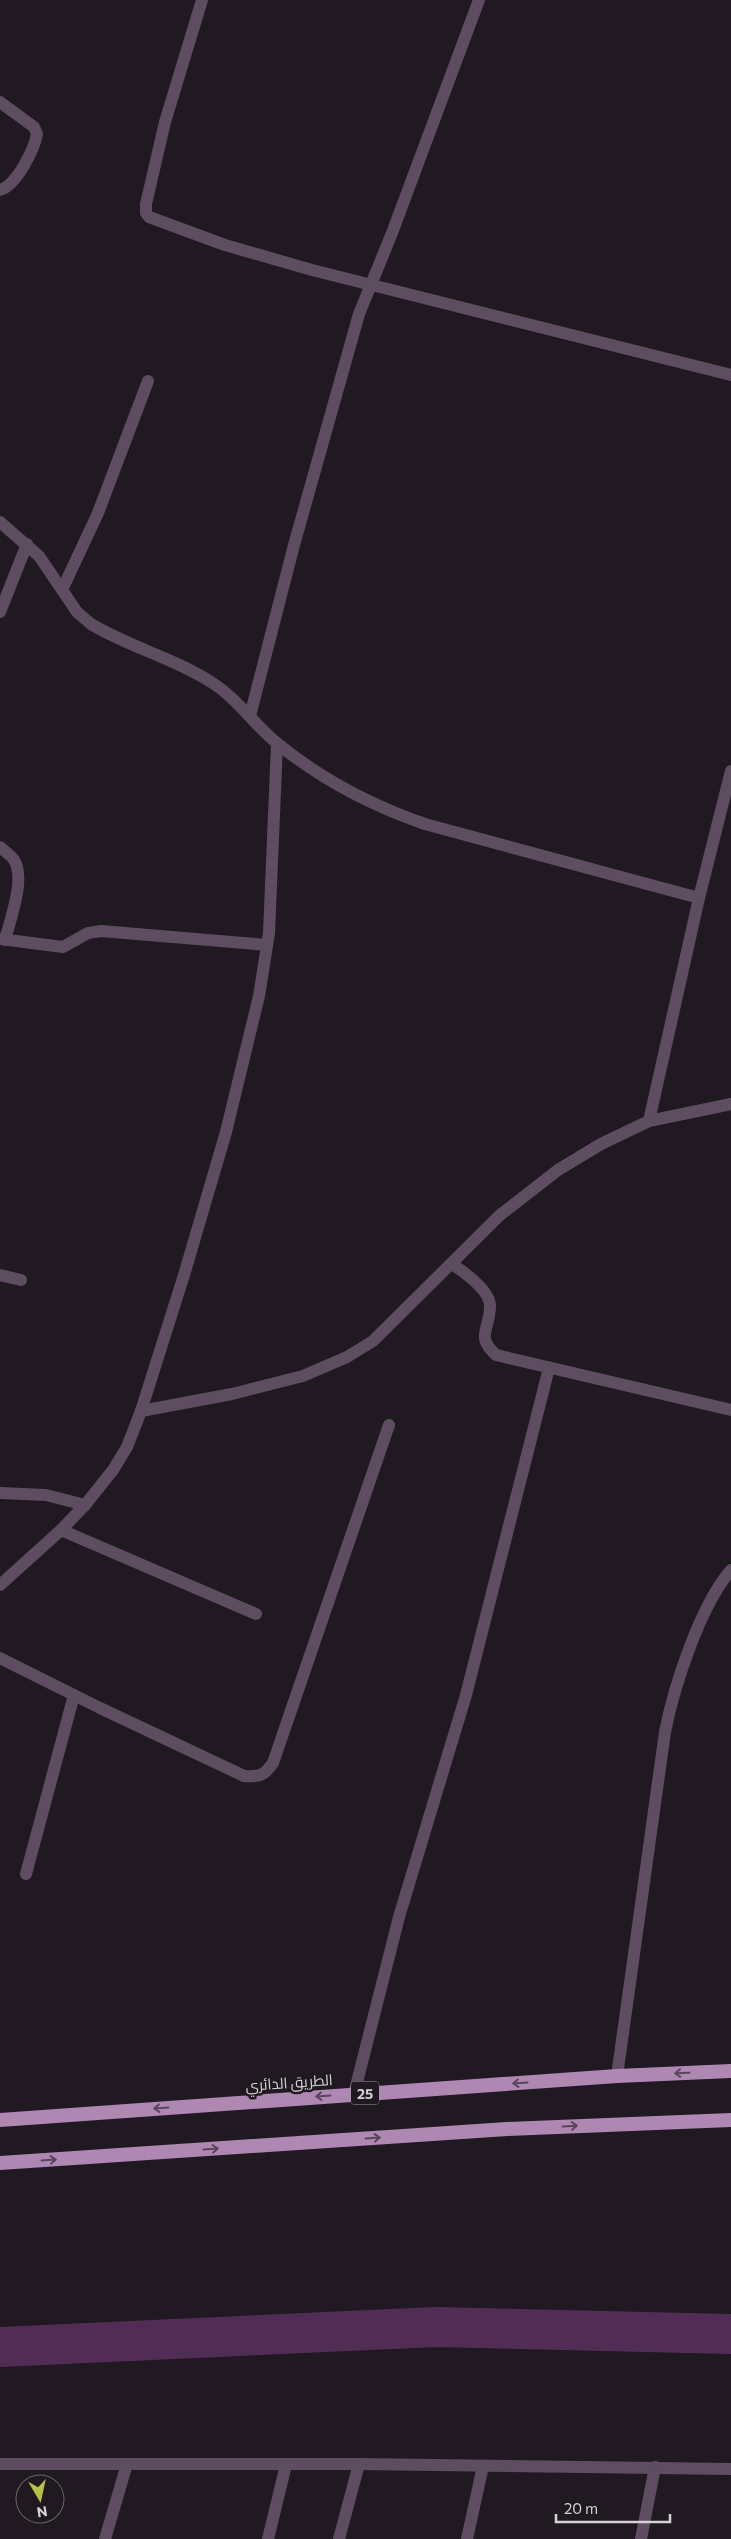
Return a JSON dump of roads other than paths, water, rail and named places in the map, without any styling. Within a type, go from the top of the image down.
[{"type":"highway","name":"الطريق الدائري","points":[[0,2120],[617,2076],[731,2071]]},
{"type":"highway","points":[[0,2163],[507,2129],[731,2120]]},
{"type":"street","points":[[202,0],[165,122],[146,213],[149,217],[225,245],[312,270],[731,375]]},
{"type":"street","points":[[250,716],[294,545],[359,314],[370,283],[396,224],[479,0]]},
{"type":"street","points":[[0,102],[34,127],[37,134],[13,182],[6,189],[0,190]]},
{"type":"street","points":[[62,590],[98,513],[148,381]]},
{"type":"street","points":[[0,522],[40,556],[77,612],[91,624],[210,681],[222,689],[277,744],[320,774],[403,816],[699,898]]},
{"type":"street","points":[[0,612],[27,544]]},
{"type":"street","points":[[0,1585],[62,1530],[85,1505],[113,1470],[127,1447],[141,1410],[184,1276],[226,1132],[259,996],[267,945],[277,744]]},
{"type":"street","points":[[649,1121],[699,898],[731,771]]},
{"type":"street","points":[[0,847],[14,861],[19,873],[17,893],[3,940],[63,947],[88,933],[101,931],[267,945]]},
{"type":"street","points":[[141,1410],[232,1394],[321,1369],[373,1341],[500,1215],[526,1193],[601,1144],[649,1121],[731,1104]]},
{"type":"street","points":[[452,1264],[472,1277],[486,1294],[491,1305],[484,1338],[488,1348],[496,1356],[731,1410]]},
{"type":"street","points":[[0,1275],[21,1280]]},
{"type":"street","points":[[354,2094],[399,1917],[466,1695],[550,1368]]},
{"type":"street","points":[[0,1658],[244,1776],[259,1777],[266,1773],[273,1763],[389,1425]]},
{"type":"street","points":[[0,1493],[46,1495],[85,1505]]},
{"type":"street","points":[[62,1530],[256,1614]]},
{"type":"street","points":[[617,2076],[664,1732],[672,1694],[709,1605],[731,1570]]},
{"type":"street","points":[[26,1874],[74,1695]]},
{"type":"street","points":[[0,2464],[359,2464],[731,2469]]},
{"type":"street","points":[[105,2539],[126,2464]]},
{"type":"street","points":[[268,2539],[286,2464]]},
{"type":"street","points":[[340,2539],[359,2464]]},
{"type":"street","points":[[467,2539],[483,2466]]},
{"type":"street","points":[[641,2539],[655,2467]]},
{"type":"waterway","points":[[0,2347],[436,2327],[731,2334]]}]
